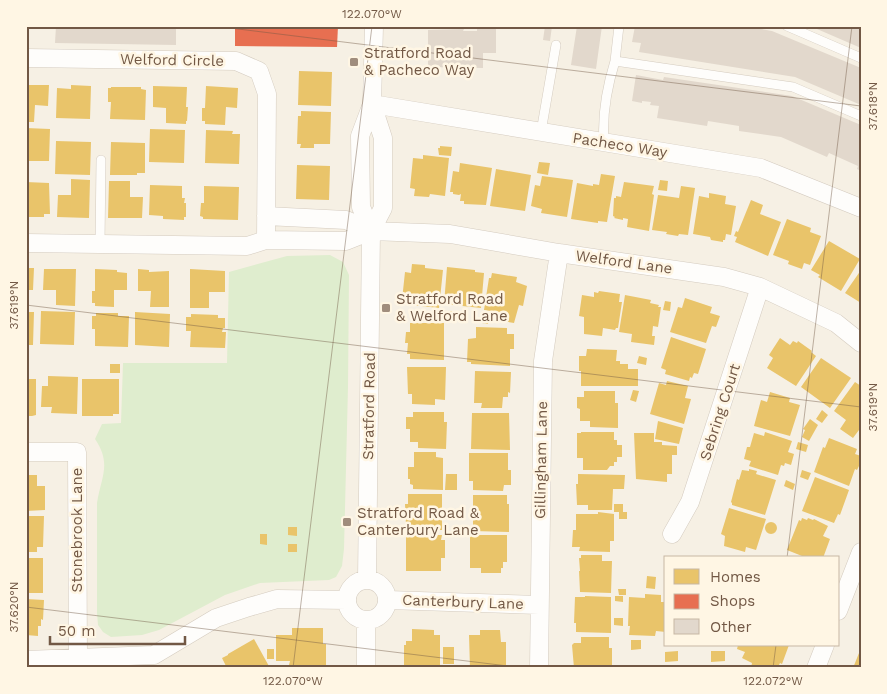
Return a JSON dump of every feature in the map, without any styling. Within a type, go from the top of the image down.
[{"type":"street","name":"Stratford Road","points":[[367,580],[371,232],[361,207],[360,136],[372,104],[374,26]]},
{"type":"street","name":"Welford Circle","points":[[26,58],[236,61],[259,71],[267,94],[266,240]]},
{"type":"street","name":"Pacheco Way","points":[[372,104],[761,168],[861,208]]},
{"type":"street","points":[[266,216],[346,220],[371,232]]},
{"type":"street","points":[[26,243],[247,246],[266,240],[346,241],[371,232]]},
{"type":"street","name":"Welford Lane","points":[[371,232],[450,234],[560,253],[724,276],[760,287],[836,323],[861,343]]},
{"type":"street","name":"Gillingham Lane","points":[[539,668],[543,361],[560,253]]},
{"type":"street","name":"Sebring Court","points":[[672,534],[690,502],[760,287]]},
{"type":"street","name":"Stonebrook Lane","points":[[26,452],[77,452],[78,659]]},
{"type":"street","points":[[840,606],[861,552]]},
{"type":"street","points":[[367,580],[382,586],[388,600],[386,608],[381,615],[374,619],[366,620],[352,614],[347,600],[353,586],[367,580]]},
{"type":"street","points":[[26,660],[154,655],[216,618],[249,606],[277,600],[347,600]]},
{"type":"street","name":"Canterbury Lane","points":[[388,600],[539,605]]},
{"type":"street","points":[[366,620],[366,668]]},
{"type":"street","points":[[816,668],[825,646]]},
{"type":"lane","points":[[604,142],[603,123],[610,76],[615,61],[619,26]]},
{"type":"lane","points":[[787,26],[861,58]]},
{"type":"lane","points":[[541,132],[556,45]]},
{"type":"lane","points":[[615,61],[792,87],[861,116]]},
{"type":"lane","points":[[100,244],[102,160]]},
{"type":"green space","points":[[330,255],[343,262],[349,275],[344,549],[342,566],[336,577],[329,580],[260,583],[225,595],[159,630],[142,635],[111,637],[103,632],[98,625],[97,613],[97,503],[103,478],[104,463],[100,448],[95,439],[102,424],[121,423],[123,363],[227,363],[229,272],[287,256]]},
{"type":"building: Homes","points":[[299,71],[332,72],[331,106],[298,105]]},
{"type":"building: Homes","points":[[26,85],[49,85],[48,106],[35,105],[34,122],[26,122]]},
{"type":"building: Homes","points":[[71,85],[91,86],[90,119],[56,118],[57,88],[71,89]]},
{"type":"building: Homes","points":[[153,86],[187,87],[186,107],[188,107],[186,124],[166,123],[166,108],[153,107]]},
{"type":"building: Homes","points":[[206,86],[238,88],[237,108],[226,107],[225,125],[205,124],[205,121],[202,121],[202,108],[205,108]]},
{"type":"building: Homes","points":[[141,87],[141,89],[146,90],[145,120],[110,119],[111,102],[108,102],[108,88]]},
{"type":"building: Homes","points":[[301,111],[331,112],[330,144],[314,144],[314,148],[300,148],[301,144],[297,144],[298,116],[301,116]]},
{"type":"building: Homes","points":[[26,128],[50,129],[49,161],[26,161]]},
{"type":"building: Homes","points":[[150,129],[185,130],[184,163],[149,162]]},
{"type":"building: Homes","points":[[206,130],[233,131],[232,134],[240,134],[239,164],[205,163]]},
{"type":"building: Homes","points":[[56,141],[91,142],[90,175],[55,174]]},
{"type":"building: Homes","points":[[111,142],[145,143],[145,173],[137,173],[137,175],[110,175]]},
{"type":"building: Homes","points":[[440,146],[452,147],[451,156],[439,155],[438,148]]},
{"type":"building: Homes","points":[[423,155],[449,158],[445,196],[430,194],[429,197],[414,196],[415,189],[410,188],[413,158],[423,159]]},
{"type":"building: Homes","points":[[539,162],[550,163],[548,175],[537,173]]},
{"type":"building: Homes","points":[[460,163],[492,168],[486,205],[464,204],[464,201],[460,201],[461,194],[450,192],[453,171],[459,172]]},
{"type":"building: Homes","points":[[297,165],[330,166],[329,200],[296,199]]},
{"type":"building: Homes","points":[[496,169],[531,175],[525,211],[490,206]]},
{"type":"building: Homes","points":[[601,174],[615,176],[607,222],[598,221],[598,223],[571,219],[577,183],[593,186],[593,184],[599,185]]},
{"type":"building: Homes","points":[[542,176],[573,180],[567,217],[541,213],[542,209],[531,206],[535,185],[540,186]]},
{"type":"building: Homes","points":[[71,179],[90,180],[89,218],[57,217],[58,195],[71,195]]},
{"type":"building: Homes","points":[[660,180],[668,181],[667,191],[658,190]]},
{"type":"building: Homes","points":[[109,181],[130,181],[130,197],[143,197],[142,218],[108,218]]},
{"type":"building: Homes","points":[[26,182],[49,183],[50,214],[44,214],[44,217],[26,217]]},
{"type":"building: Homes","points":[[624,182],[654,186],[649,231],[627,227],[628,219],[614,218],[614,198],[616,196],[621,197]]},
{"type":"building: Homes","points":[[150,185],[182,186],[182,198],[185,198],[184,203],[186,203],[186,217],[184,217],[184,220],[163,219],[163,216],[149,215]]},
{"type":"building: Homes","points":[[204,186],[239,187],[238,220],[203,219],[200,216],[201,203],[204,203]]},
{"type":"building: Homes","points":[[681,186],[695,188],[688,235],[679,234],[678,236],[652,230],[658,195],[679,198]]},
{"type":"building: Homes","points":[[709,193],[726,196],[725,204],[736,206],[731,235],[726,234],[723,242],[693,234],[699,196],[709,198]]},
{"type":"building: Homes","points":[[751,200],[763,205],[760,214],[781,222],[768,256],[735,242],[737,237],[734,236],[736,231],[738,232]]},
{"type":"building: Homes","points":[[787,219],[811,228],[810,232],[821,236],[810,265],[804,263],[802,269],[788,264],[789,261],[773,255]]},
{"type":"building: Homes","points":[[829,241],[860,259],[841,291],[818,277],[820,275],[811,270]]},
{"type":"building: Homes","points":[[412,264],[443,270],[439,308],[412,305],[412,301],[402,300],[405,272],[411,273]]},
{"type":"building: Homes","points":[[447,267],[475,270],[475,272],[484,273],[481,308],[444,304]]},
{"type":"building: Homes","points":[[26,268],[34,268],[33,290],[26,290]]},
{"type":"building: Homes","points":[[44,269],[76,269],[75,306],[56,305],[56,290],[43,290]]},
{"type":"building: Homes","points":[[95,269],[117,270],[117,272],[127,273],[127,290],[114,290],[114,307],[95,306],[95,303],[92,303],[92,291],[95,291]]},
{"type":"building: Homes","points":[[138,269],[149,270],[149,272],[169,271],[169,307],[150,307],[151,291],[138,291]]},
{"type":"building: Homes","points":[[190,269],[225,271],[225,292],[209,292],[209,308],[190,308]]},
{"type":"building: Homes","points":[[861,270],[861,303],[845,293]]},
{"type":"building: Homes","points":[[492,273],[517,277],[516,282],[527,286],[523,306],[519,305],[514,323],[497,320],[498,312],[484,310],[489,278],[491,278]]},
{"type":"building: Homes","points":[[599,291],[620,294],[619,302],[622,302],[618,328],[615,330],[603,328],[602,336],[584,334],[584,317],[579,316],[582,295],[594,297],[594,292],[598,293]]},
{"type":"building: Homes","points":[[625,295],[651,300],[650,303],[661,307],[658,327],[653,326],[652,336],[655,336],[654,345],[631,342],[632,334],[619,332]]},
{"type":"building: Homes","points":[[685,298],[712,307],[710,313],[720,316],[716,327],[712,326],[706,343],[670,332],[678,307],[682,308]]},
{"type":"building: Homes","points":[[665,301],[671,302],[670,311],[663,310]]},
{"type":"building: Homes","points":[[41,311],[75,312],[74,345],[40,344]]},
{"type":"building: Homes","points":[[443,311],[452,311],[452,319],[442,319]]},
{"type":"building: Homes","points":[[26,312],[34,312],[33,345],[26,345]]},
{"type":"building: Homes","points":[[135,312],[170,314],[169,347],[135,345]]},
{"type":"building: Homes","points":[[96,313],[118,313],[118,316],[129,316],[128,347],[95,346],[95,329],[92,329],[92,316],[96,316]]},
{"type":"building: Homes","points":[[191,314],[218,315],[218,318],[225,318],[225,328],[223,328],[222,332],[226,332],[225,348],[190,347],[191,331],[186,331],[186,317],[191,317]]},
{"type":"building: Homes","points":[[483,316],[489,317],[488,324],[482,323]]},
{"type":"building: Homes","points":[[410,323],[444,323],[444,360],[410,359],[410,354],[407,354],[408,343],[405,343],[406,332],[410,332]]},
{"type":"building: Homes","points":[[476,327],[507,328],[507,334],[514,334],[514,349],[510,349],[510,366],[471,364],[471,362],[467,362],[468,339],[476,338]]},
{"type":"building: Homes","points":[[671,337],[706,349],[698,374],[694,373],[689,381],[665,374],[666,370],[661,368]]},
{"type":"building: Homes","points":[[780,338],[790,345],[793,341],[797,343],[798,341],[816,356],[796,386],[767,368],[773,358],[769,355]]},
{"type":"building: Homes","points":[[587,349],[617,350],[616,361],[620,361],[620,364],[628,364],[628,369],[638,369],[638,386],[581,386],[579,356],[586,356]]},
{"type":"building: Homes","points":[[639,356],[647,358],[646,365],[637,363]]},
{"type":"building: Homes","points":[[821,358],[851,378],[830,408],[801,387]]},
{"type":"building: Homes","points":[[110,364],[120,364],[120,373],[110,373]]},
{"type":"building: Homes","points":[[407,367],[446,367],[445,400],[435,399],[435,405],[412,404],[412,394],[408,394]]},
{"type":"building: Homes","points":[[475,371],[511,372],[510,393],[508,392],[508,397],[503,397],[502,408],[481,408],[482,403],[474,403]]},
{"type":"building: Homes","points":[[48,376],[78,377],[77,414],[51,413],[52,407],[41,407],[42,386],[48,386]]},
{"type":"building: Homes","points":[[26,379],[36,379],[36,415],[32,416],[26,416]]},
{"type":"building: Homes","points":[[82,379],[119,379],[119,414],[113,414],[113,416],[82,416]]},
{"type":"building: Homes","points":[[667,381],[688,386],[685,398],[691,399],[684,424],[650,414],[659,383],[666,385]]},
{"type":"building: Homes","points":[[855,382],[861,386],[861,431],[859,430],[853,438],[840,429],[846,420],[834,411]]},
{"type":"building: Homes","points":[[633,390],[639,391],[636,402],[630,400]]},
{"type":"building: Homes","points":[[584,391],[615,391],[615,403],[618,403],[618,428],[590,427],[590,421],[580,421],[577,397],[584,397]]},
{"type":"building: Homes","points":[[770,392],[790,398],[789,402],[800,405],[790,436],[754,426],[761,400],[767,402]]},
{"type":"building: Homes","points":[[822,410],[828,415],[822,423],[816,419]]},
{"type":"building: Homes","points":[[413,412],[444,412],[444,422],[447,422],[446,449],[418,448],[418,442],[410,442],[410,429],[406,429],[406,417],[413,417]]},
{"type":"building: Homes","points":[[472,413],[509,413],[510,450],[471,449]]},
{"type":"building: Homes","points":[[810,419],[818,425],[809,441],[802,437],[805,430],[803,429]]},
{"type":"building: Homes","points":[[658,421],[683,428],[679,444],[655,439]]},
{"type":"building: Homes","points":[[614,432],[614,440],[617,440],[617,445],[622,445],[622,457],[617,457],[617,462],[614,462],[614,466],[610,466],[607,470],[583,470],[583,458],[577,458],[577,433]]},
{"type":"building: Homes","points":[[765,432],[792,441],[788,452],[794,454],[791,465],[785,463],[784,466],[781,465],[778,475],[749,466],[751,461],[744,459],[747,447],[750,447],[754,433],[764,436]]},
{"type":"building: Homes","points":[[634,433],[654,433],[654,442],[662,442],[662,445],[677,446],[677,455],[672,455],[672,474],[667,474],[667,482],[636,479]]},
{"type":"building: Homes","points":[[829,438],[857,449],[855,454],[861,456],[861,462],[857,470],[855,469],[849,486],[814,472],[823,447],[825,448]]},
{"type":"building: Homes","points":[[798,442],[808,445],[806,452],[796,449]]},
{"type":"building: Homes","points":[[414,452],[436,452],[436,457],[443,458],[443,490],[413,489],[410,479],[408,479],[408,467],[414,467]]},
{"type":"building: Homes","points":[[469,453],[508,453],[508,470],[511,470],[511,485],[504,485],[503,491],[473,490],[473,481],[469,481]]},
{"type":"building: Homes","points":[[749,469],[757,471],[756,474],[776,480],[765,515],[732,505],[731,502],[737,479],[739,480],[742,470],[749,471]]},
{"type":"building: Homes","points":[[802,470],[811,473],[808,480],[800,477]]},
{"type":"building: Homes","points":[[446,474],[457,474],[457,490],[445,490]]},
{"type":"building: Homes","points":[[578,474],[625,475],[624,489],[613,489],[612,510],[588,510],[588,505],[577,505],[576,484],[578,484]]},
{"type":"building: Homes","points":[[26,475],[37,475],[37,486],[45,486],[45,510],[26,511]]},
{"type":"building: Homes","points":[[815,477],[849,490],[840,515],[838,514],[834,523],[802,511]]},
{"type":"building: Homes","points":[[786,480],[795,484],[793,490],[784,486]]},
{"type":"building: Homes","points":[[408,494],[442,494],[442,530],[417,530],[417,525],[406,525],[405,504],[408,504]]},
{"type":"building: Homes","points":[[473,495],[507,495],[507,504],[509,504],[509,532],[473,531]]},
{"type":"building: Homes","points":[[614,504],[623,504],[623,512],[627,512],[627,519],[619,519],[619,512],[614,512]]},
{"type":"building: Homes","points":[[729,508],[766,519],[756,550],[746,547],[745,552],[724,546],[725,536],[721,534]]},
{"type":"building: Homes","points":[[598,512],[614,514],[614,541],[610,541],[610,552],[579,551],[580,547],[572,547],[573,530],[576,530],[576,514],[598,514]]},
{"type":"building: Homes","points":[[26,516],[44,516],[43,547],[37,547],[37,552],[26,552]]},
{"type":"building: Homes","points":[[802,518],[807,520],[808,518],[814,519],[828,526],[823,536],[830,539],[824,556],[802,556],[787,550],[799,520],[801,521]]},
{"type":"building: Homes","points":[[771,522],[777,528],[771,534],[765,528]]},
{"type":"building: Homes","points":[[288,527],[297,527],[297,536],[288,535]]},
{"type":"building: Homes","points":[[260,534],[267,534],[267,545],[260,544]]},
{"type":"building: Homes","points":[[406,535],[442,535],[441,540],[445,540],[445,558],[441,558],[441,571],[406,571]]},
{"type":"building: Homes","points":[[470,535],[507,535],[507,562],[503,562],[501,573],[481,573],[481,568],[470,568]]},
{"type":"building: Homes","points":[[288,544],[297,544],[297,552],[288,552]]},
{"type":"building: Homes","points":[[581,555],[602,555],[602,561],[612,561],[611,593],[580,592],[579,558],[581,558]]},
{"type":"building: Homes","points":[[26,558],[43,558],[43,593],[26,593]]},
{"type":"building: Homes","points":[[647,576],[656,577],[655,589],[646,588]]},
{"type":"building: Homes","points":[[618,589],[626,589],[626,595],[619,595]]},
{"type":"building: Homes","points":[[645,594],[661,595],[661,602],[664,602],[664,632],[656,631],[655,636],[629,635],[629,597],[645,598]]},
{"type":"building: Homes","points":[[615,596],[623,596],[623,602],[615,601]]},
{"type":"building: Homes","points":[[575,597],[611,597],[611,633],[576,632],[576,623],[574,623]]},
{"type":"building: Homes","points":[[26,599],[44,600],[43,620],[41,619],[41,626],[38,626],[38,636],[26,635]]},
{"type":"building: Homes","points":[[614,618],[623,618],[623,626],[614,625]]},
{"type":"building: Homes","points":[[292,628],[323,628],[323,644],[326,644],[326,665],[289,665],[290,661],[276,661],[276,635],[292,635]]},
{"type":"building: Homes","points":[[412,629],[434,630],[434,635],[440,635],[440,667],[404,667],[404,645],[406,645],[406,641],[412,641]]},
{"type":"building: Homes","points":[[480,630],[500,630],[501,642],[506,642],[506,667],[470,668],[469,635],[480,635]]},
{"type":"building: Homes","points":[[581,637],[609,637],[609,648],[612,648],[612,668],[574,668],[572,645],[574,643],[581,643]]},
{"type":"building: Homes","points":[[254,639],[270,668],[227,668],[222,658]]},
{"type":"building: Homes","points":[[631,640],[641,640],[641,649],[631,650]]},
{"type":"building: Homes","points":[[738,646],[789,646],[782,664],[780,663],[778,667],[773,665],[772,668],[751,668],[752,663],[742,658],[745,652],[737,649]]},
{"type":"building: Homes","points":[[443,647],[454,647],[454,664],[443,664]]},
{"type":"building: Homes","points":[[861,648],[861,668],[853,668]]},
{"type":"building: Homes","points":[[267,649],[274,649],[274,659],[267,659]]},
{"type":"building: Homes","points":[[678,651],[678,661],[665,662],[665,652]]},
{"type":"building: Homes","points":[[711,651],[725,651],[725,661],[711,662]]},
{"type":"building: Shops","points":[[235,26],[338,26],[337,47],[235,46]]},
{"type":"building: Other","points":[[56,26],[176,26],[176,45],[55,43]]},
{"type":"building: Other","points":[[477,26],[496,26],[496,53],[483,53],[483,68],[428,67],[428,30],[464,29],[463,31],[477,31]]},
{"type":"building: Other","points":[[545,26],[552,26],[550,41],[543,40]]},
{"type":"building: Other","points":[[577,26],[602,26],[596,69],[571,65]]},
{"type":"building: Other","points":[[635,26],[744,26],[772,31],[861,68],[861,105],[795,77],[639,52],[641,43],[632,42]]},
{"type":"building: Other","points":[[810,26],[861,26],[861,48]]},
{"type":"building: Other","points":[[636,75],[663,80],[664,77],[792,96],[861,125],[861,171],[857,169],[858,166],[829,153],[827,157],[781,137],[739,131],[739,126],[708,121],[707,126],[657,118],[659,106],[650,105],[651,102],[632,101]]},
{"type":"place","name":"Stratford Road & Pacheco Way","points":[[354,62]]},
{"type":"place","name":"Stratford Road & Welford Lane","points":[[386,308]]},
{"type":"place","name":"Stratford Road & Canterbury Lane","points":[[347,522]]}]
